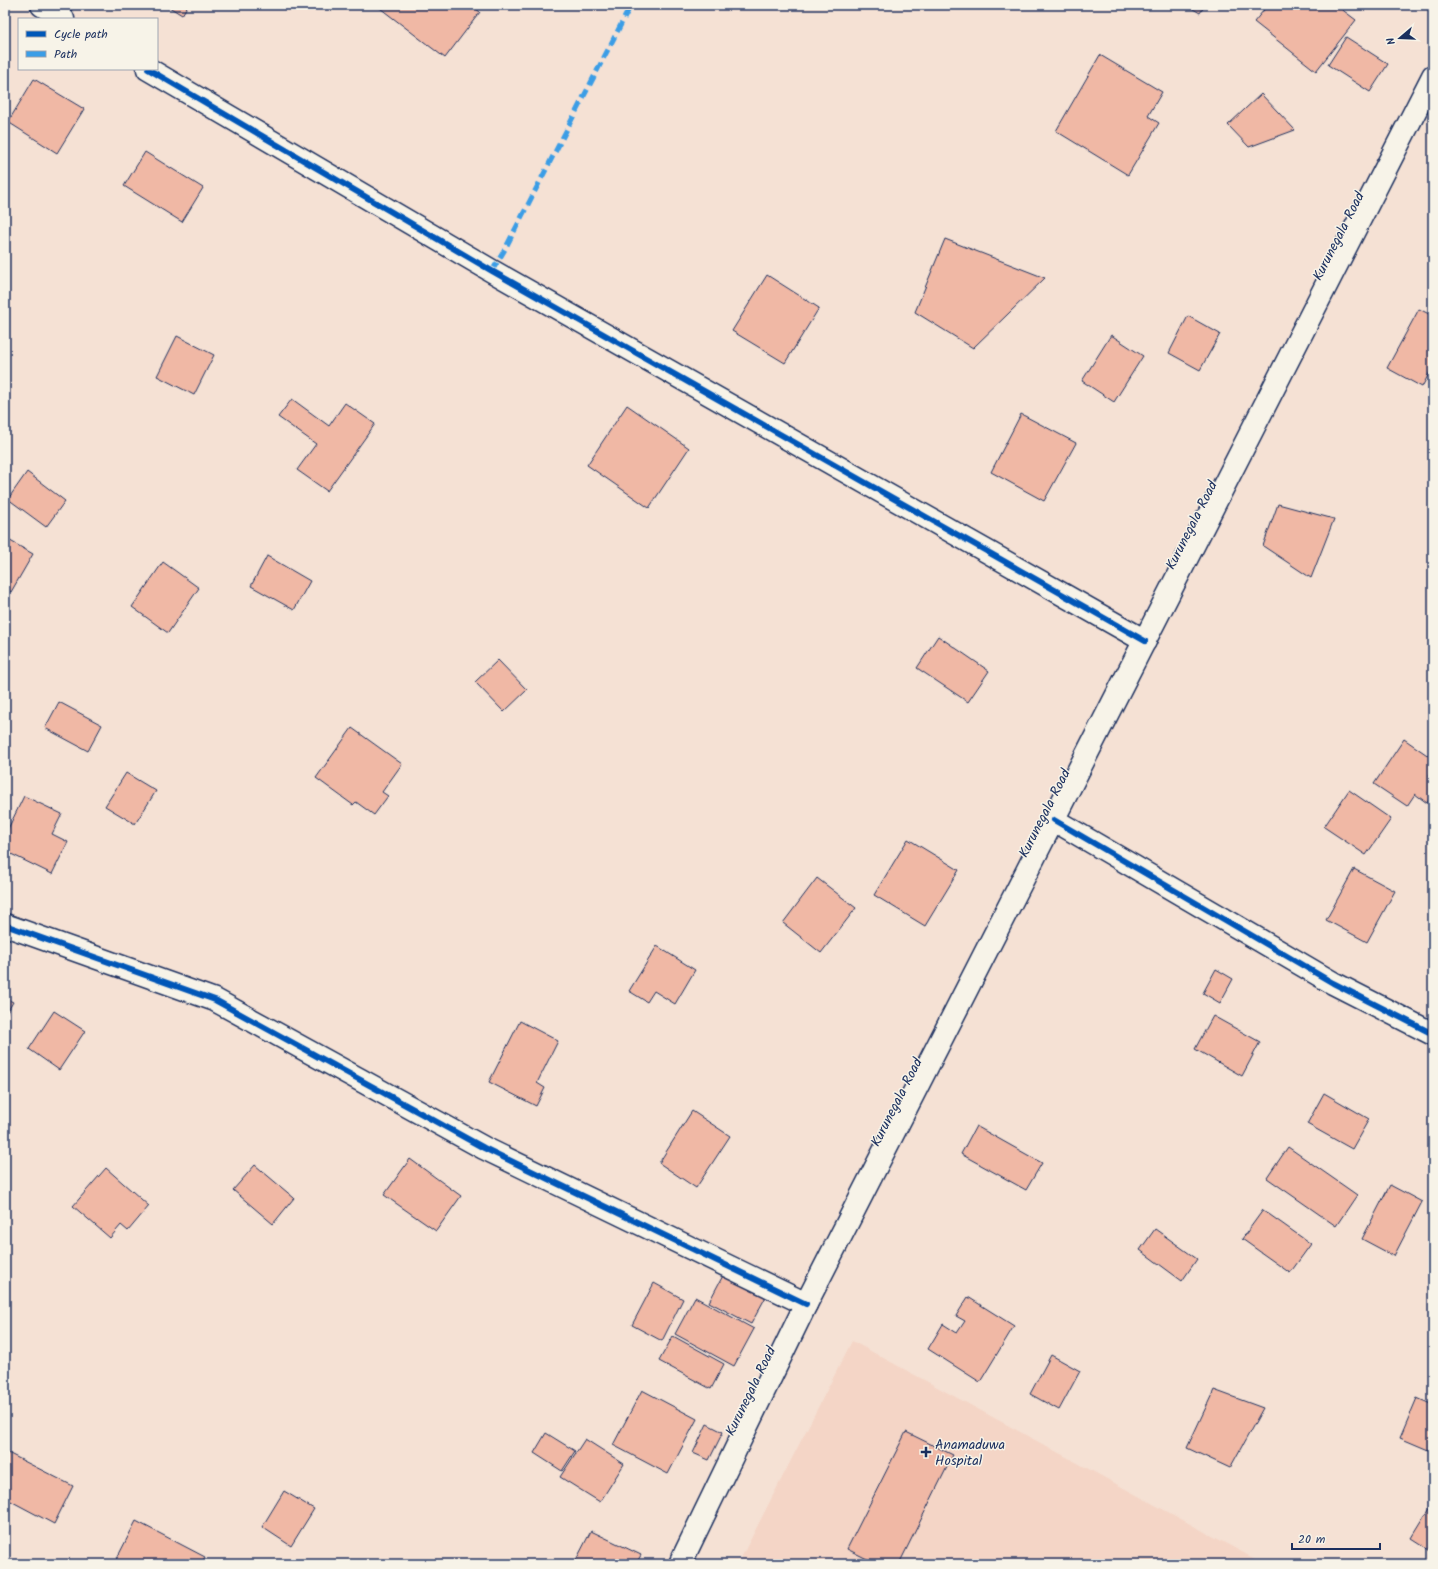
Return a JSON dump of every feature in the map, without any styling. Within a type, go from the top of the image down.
[{"type":"main road","points":[[42,5],[62,18]]},
{"type":"main road","points":[[150,70],[492,271],[1145,641]]},
{"type":"main road","name":"Kurunegala Road","points":[[680,1564],[806,1304],[1433,76]]},
{"type":"main road","points":[[1054,820],[1333,983],[1433,1034]]},
{"type":"main road","points":[[5,925],[215,1000],[484,1148],[806,1304]]},
{"type":"shaded area","name":"Anamaduwa Hospital","points":[[852,1341],[1264,1564],[738,1564]]},
{"type":"building","points":[[166,5],[188,5],[182,15]]},
{"type":"building","points":[[376,5],[471,5],[480,12],[445,58]]},
{"type":"building","points":[[1186,5],[1205,5],[1200,13]]},
{"type":"building","points":[[1268,5],[1336,5],[1356,20],[1316,71],[1254,22]]},
{"type":"building","points":[[1346,37],[1388,64],[1370,92],[1328,65]]},
{"type":"building","points":[[1100,55],[1162,92],[1148,116],[1159,123],[1128,175],[1056,131]]},
{"type":"building","points":[[34,79],[84,109],[57,153],[8,122]]},
{"type":"building","points":[[1261,94],[1295,130],[1249,147],[1228,125]]},
{"type":"building","points":[[145,152],[203,188],[182,222],[124,186]]},
{"type":"building","points":[[945,239],[1045,278],[973,348],[915,312]]},
{"type":"building","points":[[767,275],[819,308],[785,363],[732,331]]},
{"type":"building","points":[[1419,309],[1433,316],[1433,366],[1422,387],[1387,368]]},
{"type":"building","points":[[1188,316],[1220,334],[1200,370],[1169,353]]},
{"type":"building","points":[[1111,335],[1143,356],[1114,402],[1082,381]]},
{"type":"building","points":[[177,336],[214,355],[194,395],[157,376]]},
{"type":"building","points":[[292,399],[329,426],[345,403],[375,424],[327,491],[297,470],[316,444],[278,417]]},
{"type":"building","points":[[627,405],[689,448],[649,508],[587,465]]},
{"type":"building","points":[[1021,414],[1076,443],[1044,501],[991,472]]},
{"type":"building","points":[[27,472],[65,501],[46,527],[8,499]]},
{"type":"building","points":[[1278,504],[1334,519],[1311,578],[1263,546]]},
{"type":"building","points":[[5,538],[33,554],[11,592],[5,588]]},
{"type":"building","points":[[267,556],[310,581],[294,610],[251,586]]},
{"type":"building","points":[[163,562],[199,588],[168,633],[132,607]]},
{"type":"building","points":[[938,636],[989,671],[968,702],[917,668]]},
{"type":"building","points":[[498,660],[527,690],[504,712],[475,682]]},
{"type":"building","points":[[59,702],[102,725],[88,751],[45,728]]},
{"type":"building","points":[[352,728],[402,764],[382,792],[388,796],[374,815],[356,802],[353,805],[316,778]]},
{"type":"building","points":[[1404,739],[1433,759],[1433,771],[1429,776],[1433,778],[1433,793],[1427,803],[1415,794],[1407,806],[1374,784]]},
{"type":"building","points":[[126,773],[156,791],[135,824],[105,806]]},
{"type":"building","points":[[1349,790],[1391,819],[1366,855],[1324,827]]},
{"type":"building","points":[[24,796],[62,814],[52,834],[68,842],[52,874],[5,851],[5,835]]},
{"type":"building","points":[[908,839],[959,870],[925,926],[874,895]]},
{"type":"building","points":[[1354,869],[1395,891],[1367,942],[1326,920]]},
{"type":"building","points":[[817,878],[856,908],[821,953],[783,923]]},
{"type":"building","points":[[657,946],[695,970],[675,1004],[654,991],[647,1002],[629,991]]},
{"type":"building","points":[[1216,969],[1233,979],[1220,1003],[1203,993]]},
{"type":"building","points":[[5,998],[13,1002],[5,1016]]},
{"type":"building","points":[[54,1011],[85,1031],[59,1070],[29,1049]]},
{"type":"building","points":[[1213,1016],[1260,1042],[1242,1076],[1195,1049]]},
{"type":"building","points":[[520,1021],[558,1041],[537,1083],[545,1088],[536,1106],[489,1082]]},
{"type":"building","points":[[1324,1093],[1369,1119],[1352,1149],[1307,1124]]},
{"type":"building","points":[[692,1111],[730,1136],[696,1188],[659,1163]]},
{"type":"building","points":[[976,1126],[1042,1163],[1026,1190],[961,1154]]},
{"type":"building","points":[[1288,1147],[1357,1195],[1336,1226],[1267,1178]]},
{"type":"building","points":[[410,1159],[461,1196],[436,1231],[384,1195]]},
{"type":"building","points":[[255,1165],[294,1198],[273,1224],[233,1190]]},
{"type":"building","points":[[106,1168],[149,1206],[128,1231],[121,1225],[110,1238],[73,1206]]},
{"type":"building","points":[[1390,1185],[1422,1202],[1394,1256],[1362,1239]]},
{"type":"building","points":[[1263,1210],[1311,1244],[1290,1273],[1242,1239]]},
{"type":"building","points":[[1155,1229],[1197,1259],[1182,1281],[1140,1250]]},
{"type":"building","points":[[727,1268],[769,1291],[751,1324],[709,1302]]},
{"type":"building","points":[[654,1283],[683,1299],[662,1341],[632,1325]]},
{"type":"building","points":[[695,1297],[754,1329],[734,1366],[675,1334]]},
{"type":"building","points":[[968,1297],[1014,1326],[980,1382],[928,1349],[943,1324],[957,1333],[965,1321],[956,1316]]},
{"type":"building","points":[[673,1336],[724,1364],[711,1389],[659,1361]]},
{"type":"building","points":[[1051,1355],[1080,1371],[1059,1410],[1030,1394]]},
{"type":"building","points":[[642,1390],[697,1419],[668,1474],[613,1445]]},
{"type":"building","points":[[1214,1390],[1263,1408],[1230,1468],[1187,1448]]},
{"type":"building","points":[[1417,1398],[1433,1405],[1433,1452],[1400,1438]]},
{"type":"building","points":[[707,1424],[723,1432],[709,1460],[693,1453]]},
{"type":"building","points":[[906,1432],[953,1455],[899,1564],[877,1564],[847,1549]]},
{"type":"building","points":[[546,1433],[575,1451],[562,1471],[534,1453]]},
{"type":"building","points":[[585,1439],[624,1464],[600,1502],[560,1477]]},
{"type":"building","points":[[8,1453],[73,1486],[54,1524],[5,1498],[5,1459]]},
{"type":"building","points":[[284,1491],[314,1509],[291,1546],[262,1527]]},
{"type":"building","points":[[1433,1502],[1433,1552],[1411,1538]]},
{"type":"building","points":[[136,1521],[205,1557],[201,1564],[114,1564]]},
{"type":"building","points":[[591,1531],[641,1555],[636,1564],[574,1564]]},
{"type":"marked path","points":[[492,271],[504,251],[631,5]]},
{"type":"cycle path","points":[[150,70],[492,271],[1145,641]]},
{"type":"cycle path","points":[[1054,820],[1333,983],[1433,1034]]},
{"type":"cycle path","points":[[5,925],[215,1000],[484,1148],[806,1304]]},
{"type":"place","name":"Anamaduwa Hospital","points":[[926,1452]]}]
